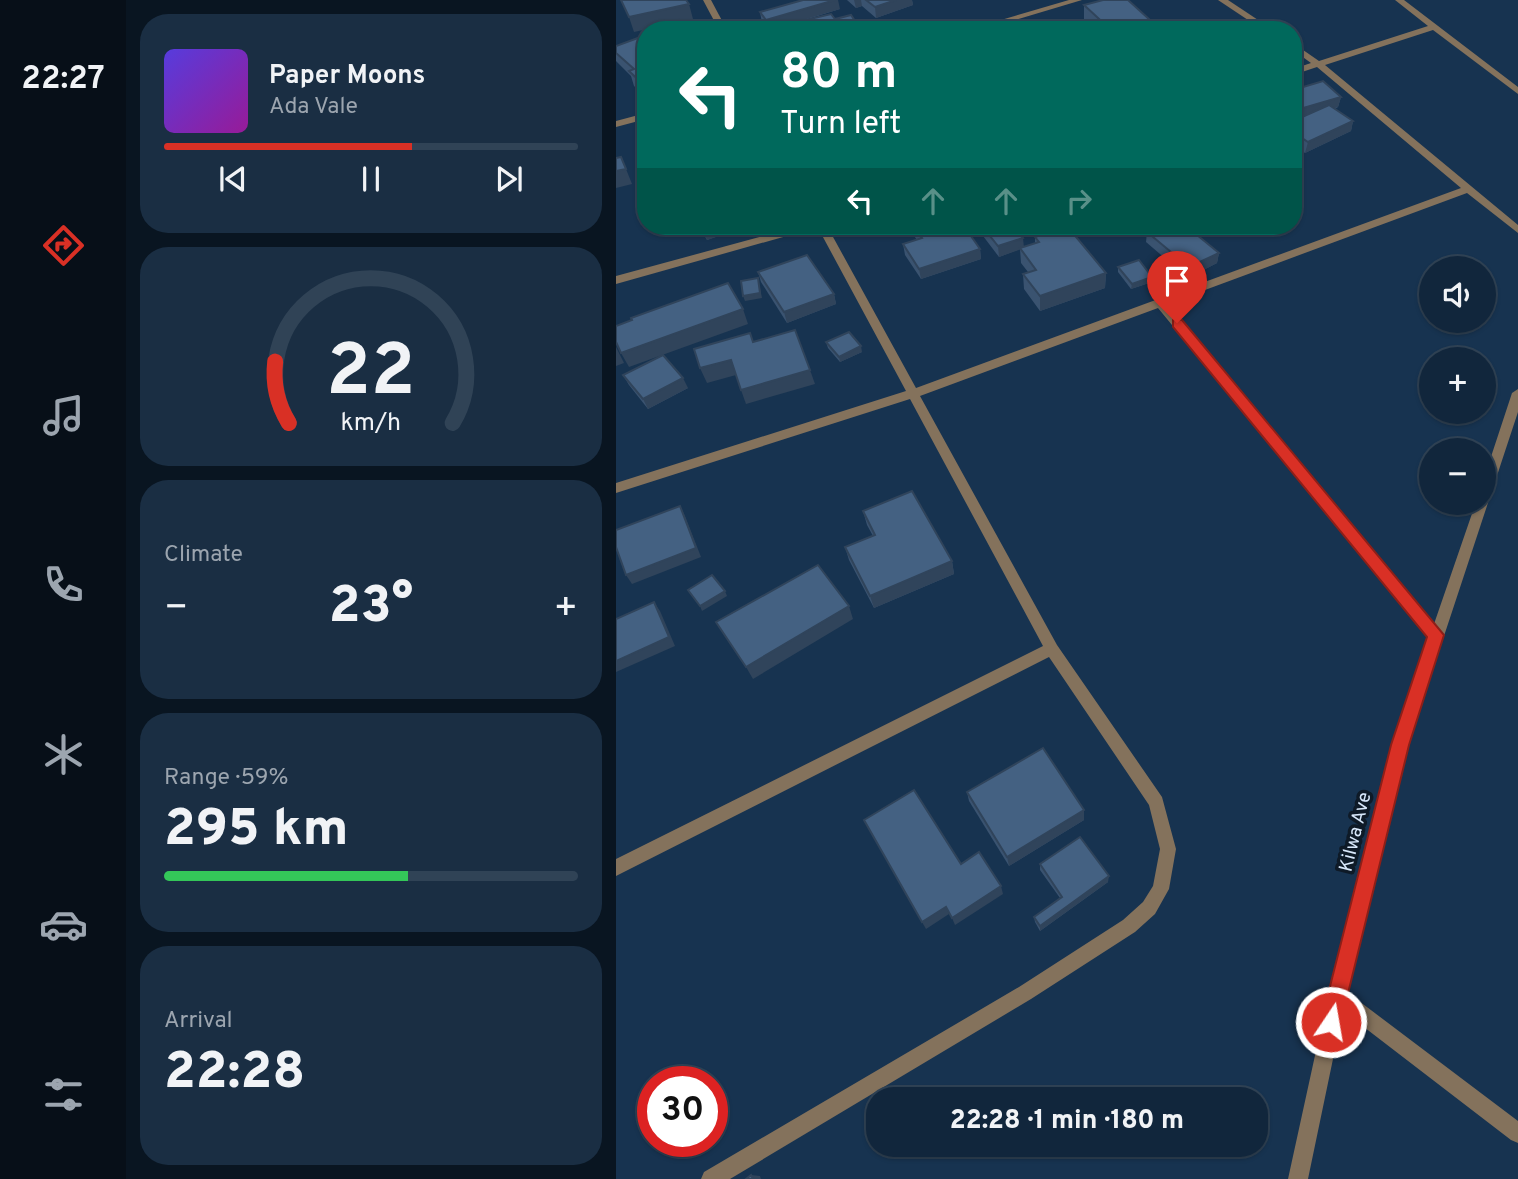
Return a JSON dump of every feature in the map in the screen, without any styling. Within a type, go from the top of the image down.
[{"type":"street","points":[[707,0],[718,21]]},
{"type":"street","points":[[1003,21],[1078,0]]},
{"type":"street","points":[[1222,0],[1255,21]]},
{"type":"street","points":[[1399,0],[1518,91]]},
{"type":"street","points":[[1302,69],[1434,27]]},
{"type":"street","points":[[1302,52],[1518,230]]},
{"type":"street","points":[[616,124],[637,118]]},
{"type":"street","points":[[616,488],[912,394],[1469,189]]},
{"type":"street","points":[[616,281],[779,235]]},
{"type":"street","points":[[711,1179],[1026,993],[1129,926],[1149,908],[1161,889],[1168,849],[1156,802],[1052,649],[827,235]]},
{"type":"street","points":[[1160,303],[1436,635]]},
{"type":"street","name":"Kilwa Ave","points":[[1496,460],[1518,393]]},
{"type":"street","name":"Kilwa Ave","points":[[1298,1179],[1336,996],[1400,745],[1478,515]]},
{"type":"street","points":[[616,868],[1052,649]]},
{"type":"street","points":[[1336,996],[1518,1133]]},
{"type":"building","points":[[621,0],[686,0],[689,4],[629,17]]},
{"type":"building","points":[[803,0],[835,0],[766,20],[760,12]]},
{"type":"building","points":[[866,0],[896,0],[875,7]]},
{"type":"building","points":[[1103,0],[1128,0],[1151,21],[1101,21],[1084,5]]},
{"type":"building","points":[[831,14],[835,19],[851,15],[855,21],[802,21]]},
{"type":"building","points":[[637,38],[637,79],[629,71],[634,69],[616,53],[616,46]]},
{"type":"building","points":[[1323,81],[1341,97],[1302,108],[1302,87]]},
{"type":"building","points":[[1329,105],[1353,121],[1308,142],[1302,138],[1302,117]]},
{"type":"building","points":[[621,157],[626,169],[616,171],[616,158]]},
{"type":"building","points":[[920,235],[970,235],[980,249],[919,269],[903,244],[922,238]]},
{"type":"building","points":[[989,235],[1020,235],[1023,238],[998,246]]},
{"type":"building","points":[[1074,235],[1106,273],[1040,296],[1023,274],[1036,270],[1020,248],[1039,242],[1035,237]]},
{"type":"building","points":[[1151,235],[1197,235],[1219,253],[1189,267]]},
{"type":"building","points":[[807,255],[834,294],[784,312],[758,272]]},
{"type":"building","points":[[1139,260],[1152,277],[1132,284],[1118,267]]},
{"type":"building","points":[[758,278],[760,293],[743,296],[741,281]]},
{"type":"building","points":[[728,283],[743,309],[621,353],[616,342],[616,326]]},
{"type":"building","points":[[795,330],[810,370],[741,390],[731,360],[700,368],[694,349],[750,333],[753,342]]},
{"type":"building","points":[[849,332],[861,346],[839,357],[826,342]]},
{"type":"building","points":[[663,355],[683,378],[643,399],[623,375]]},
{"type":"building","points":[[912,491],[952,561],[870,596],[845,547],[875,535],[863,511]]},
{"type":"building","points":[[680,506],[696,548],[626,575],[616,547],[616,530]]},
{"type":"building","points":[[818,565],[849,606],[746,667],[716,622]]},
{"type":"building","points":[[712,575],[725,591],[700,606],[688,590]]},
{"type":"building","points":[[654,602],[669,637],[616,661],[616,619]]},
{"type":"building","points":[[1043,748],[1084,810],[1007,857],[967,792]]},
{"type":"building","points":[[914,790],[961,864],[979,852],[1001,886],[952,918],[946,907],[922,922],[864,820]]},
{"type":"building","points":[[1080,837],[1109,876],[1040,926],[1034,917],[1062,897],[1040,864]]},
{"type":"route","points":[[1177,323],[1436,635],[1400,745],[1331,1022]]}]
